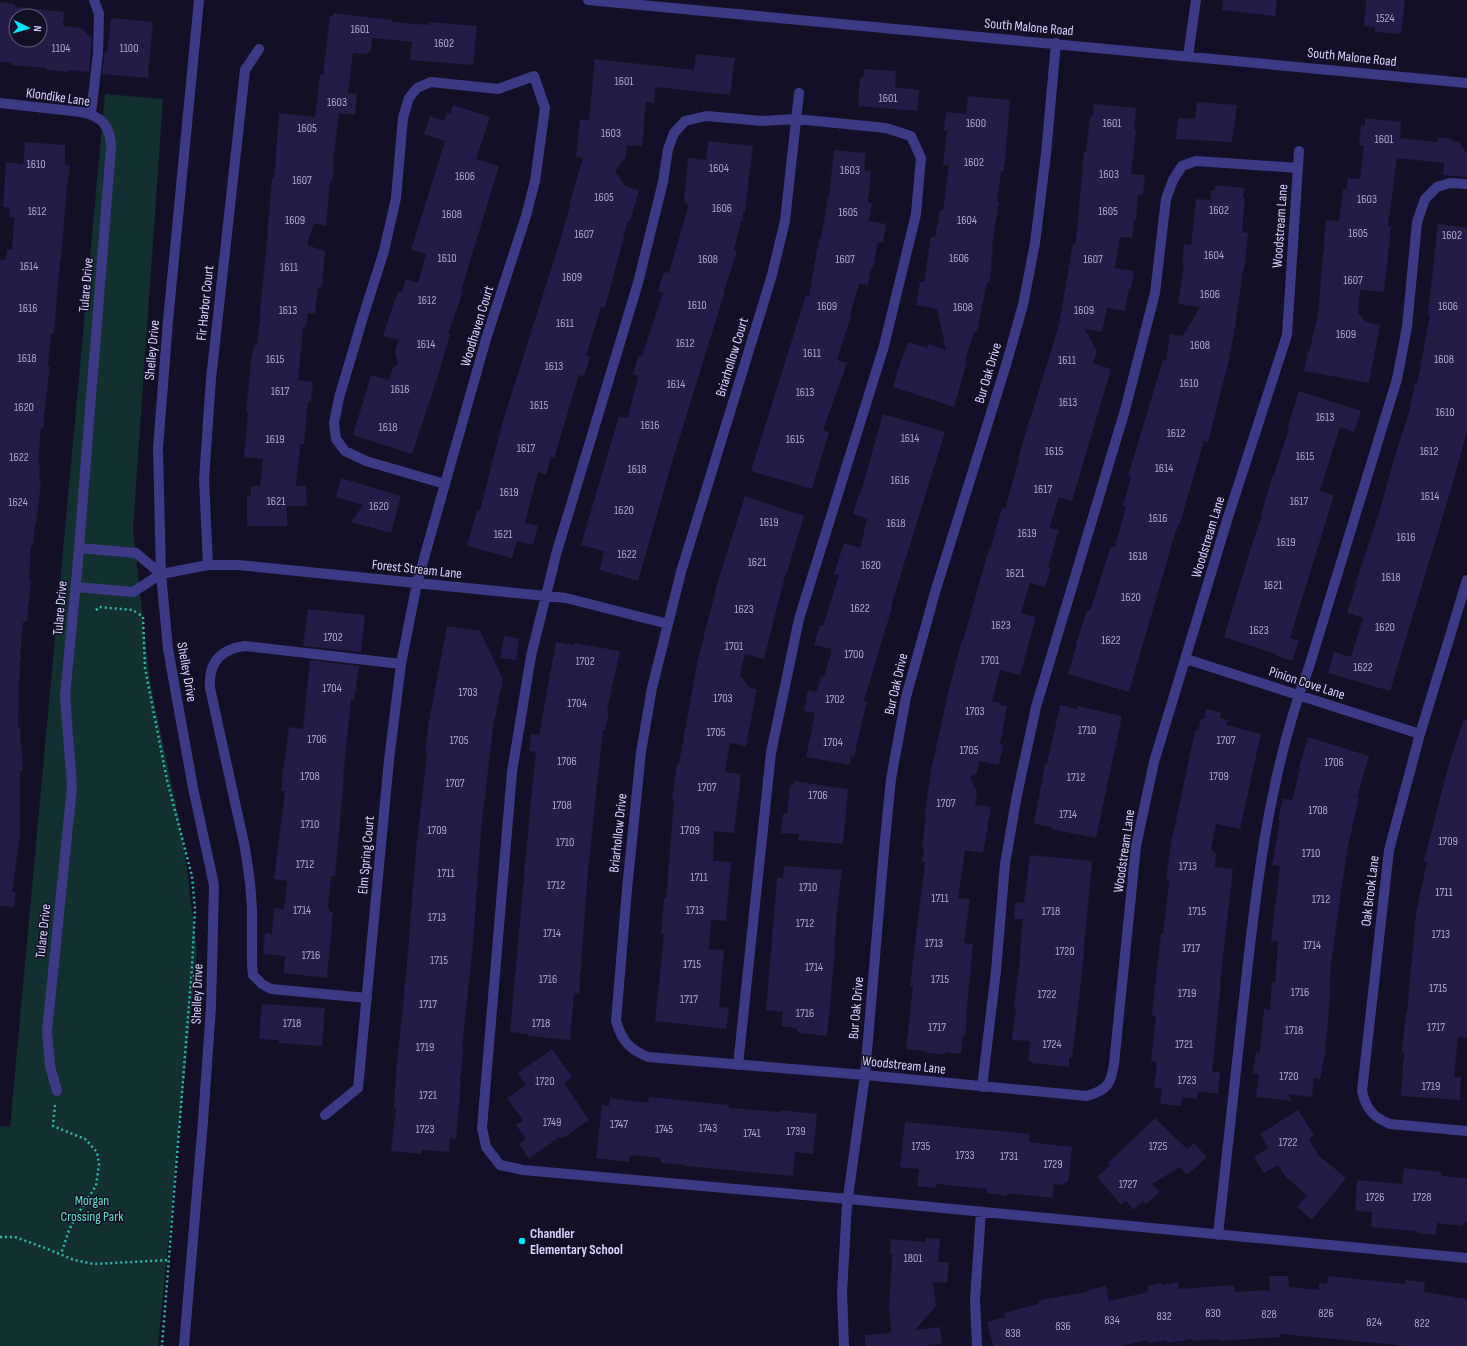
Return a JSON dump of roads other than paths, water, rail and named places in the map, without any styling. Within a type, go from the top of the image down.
[{"type":"street","points":[[91,114],[98,53],[100,14],[94,0]]},
{"type":"street","name":"Shelley Drive","points":[[184,1346],[212,1007],[214,885],[193,788],[168,649],[161,574],[158,448],[168,321],[199,0]]},
{"type":"street","name":"South Malone Road","points":[[588,0],[1467,83]]},
{"type":"street","points":[[1188,56],[1196,0]]},
{"type":"street","name":"Bur Oak Drive","points":[[844,1346],[842,1293],[848,1199],[865,1075],[884,842],[891,779],[905,704],[936,589],[1006,365],[1023,305],[1035,243],[1046,154],[1056,43]]},
{"type":"street","name":"Fir Harbor Court","points":[[208,565],[204,479],[211,379],[245,70],[259,49]]},
{"type":"street","name":"Woodhaven Court","points":[[417,583],[445,484],[486,339],[526,216],[535,181],[545,108],[534,76],[498,89],[431,82],[417,88],[409,98],[403,118],[396,198],[384,251],[339,398],[334,423],[336,440],[345,451],[366,462],[445,484]]},
{"type":"street","name":"Briarhollow Court","points":[[668,624],[681,572],[772,275],[785,221],[799,93]]},
{"type":"street","name":"Klondike Lane","points":[[0,103],[91,114],[100,119],[107,128]]},
{"type":"street","points":[[738,1065],[771,753],[799,619],[884,346],[916,214],[921,158],[911,136],[886,128],[796,119],[762,121],[706,116],[685,121],[674,133],[668,149],[663,182],[638,283],[557,550],[532,656],[512,772],[482,1128],[486,1147],[500,1165],[523,1170],[848,1199],[1467,1258]]},
{"type":"street","name":"Tulare Drive","points":[[57,1090],[50,1066],[47,1031],[72,787],[65,696],[76,587],[111,148],[111,137],[107,128]]},
{"type":"street","name":"Woodstream Lane","points":[[626,1044],[636,1052],[648,1057],[865,1075],[1088,1096],[1099,1093],[1109,1084],[1114,1064],[1136,846],[1154,762],[1228,517],[1286,335],[1299,151]]},
{"type":"street","points":[[982,1087],[996,971],[1005,864],[1017,795],[1036,707],[1125,410],[1156,293],[1166,199],[1173,180],[1182,166],[1196,161],[1298,168]]},
{"type":"street","points":[[1218,1235],[1264,839],[1280,759],[1299,695],[1310,667],[1396,379],[1407,327],[1417,222],[1425,199],[1437,187],[1450,183],[1467,184]]},
{"type":"street","points":[[79,548],[136,553],[161,574]]},
{"type":"street","name":"Forest Stream Lane","points":[[76,587],[133,592],[161,574],[208,565],[238,565],[566,598],[668,624]]},
{"type":"street","name":"Oak Brook Lane","points":[[1467,580],[1420,734],[1389,850],[1362,1090],[1365,1102],[1371,1112],[1380,1120],[1390,1124],[1467,1131]]},
{"type":"street","name":"Elm Spring Court","points":[[326,1115],[358,1088],[389,760],[401,664],[417,583]]},
{"type":"street","name":"Briarhollow Drive","points":[[626,1044],[619,1033],[616,1021],[627,889],[641,752],[652,688],[668,624]]},
{"type":"street","points":[[367,998],[271,989],[262,984],[253,975],[252,909],[247,862],[209,678],[217,658],[235,647],[245,646],[401,664]]},
{"type":"street","name":"Pinion Cove Lane","points":[[1186,658],[1420,734]]},
{"type":"street","points":[[977,1346],[975,1300],[981,1212]]},
{"type":"place","name":"Chandler Elementary School","points":[[522,1241]]},
{"type":"park label","name":"Morgan Crossing Park","points":[[92,1208]]}]
